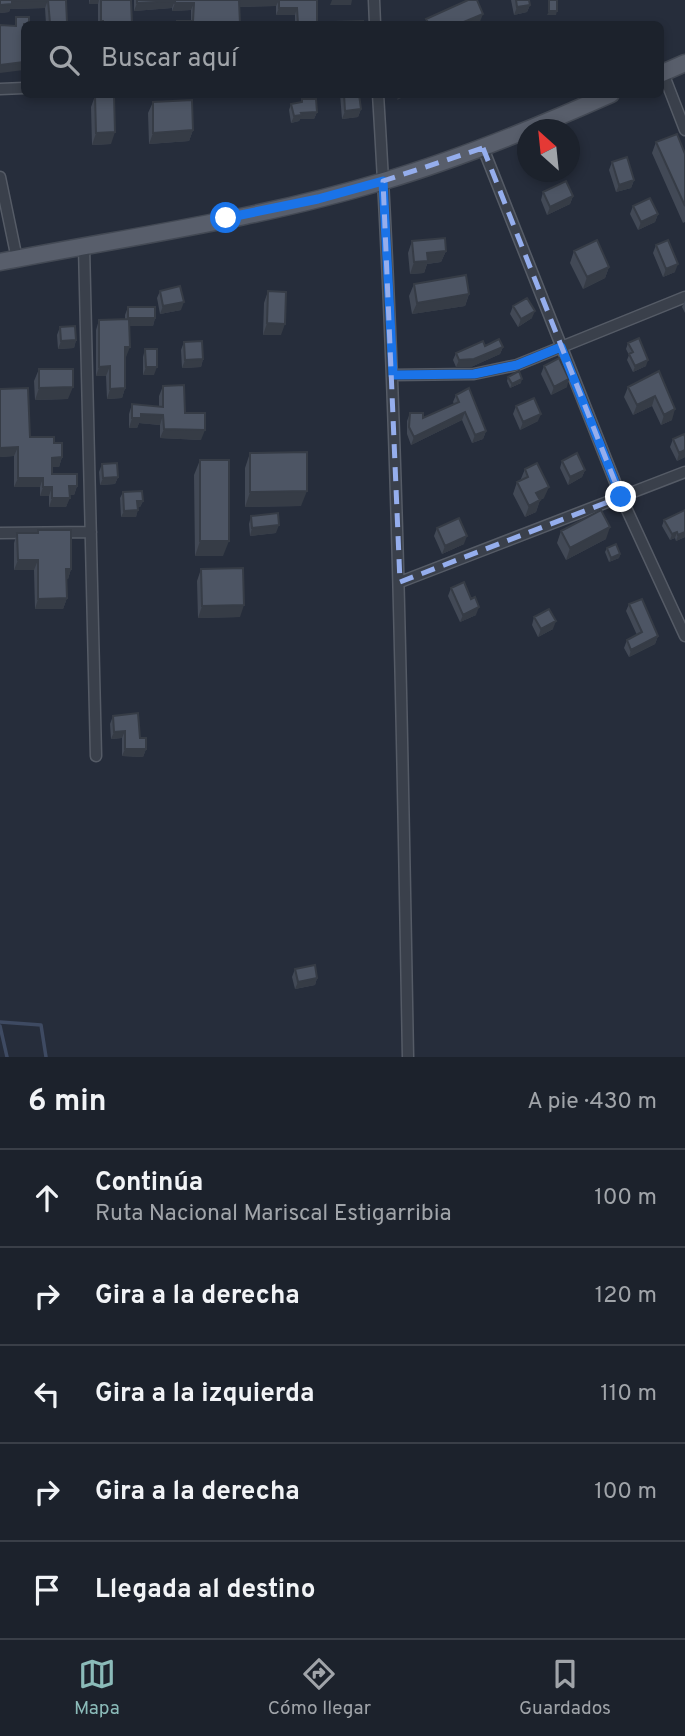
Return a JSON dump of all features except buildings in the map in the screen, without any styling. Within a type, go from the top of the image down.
[{"type":"main road","points":[[664,72],[685,63]]},
{"type":"main road","points":[[0,262],[318,199],[483,148],[602,98]]},
{"type":"street","points":[[374,0],[375,21]]},
{"type":"street","points":[[664,78],[685,130]]},
{"type":"street","points":[[0,89],[21,89]]},
{"type":"street","points":[[378,98],[393,375],[400,582],[408,1057]]},
{"type":"street","points":[[483,148],[621,497],[685,636]]},
{"type":"street","points":[[0,177],[17,258]]},
{"type":"street","points":[[84,246],[96,756]]},
{"type":"street","points":[[393,375],[474,374],[517,365],[685,298]]},
{"type":"street","points":[[400,582],[685,472]]},
{"type":"street","points":[[0,533],[91,532]]},
{"type":"highlighted area","points":[[483,148],[621,497],[400,582],[383,181]]},
{"type":"waterway","points":[[0,1022],[41,1025],[46,1057]]},
{"type":"waterway","points":[[0,1026],[7,1057]]},
{"type":"route","points":[[226,218],[318,199],[383,181],[393,375],[474,374],[517,365],[561,347],[621,497]]}]
